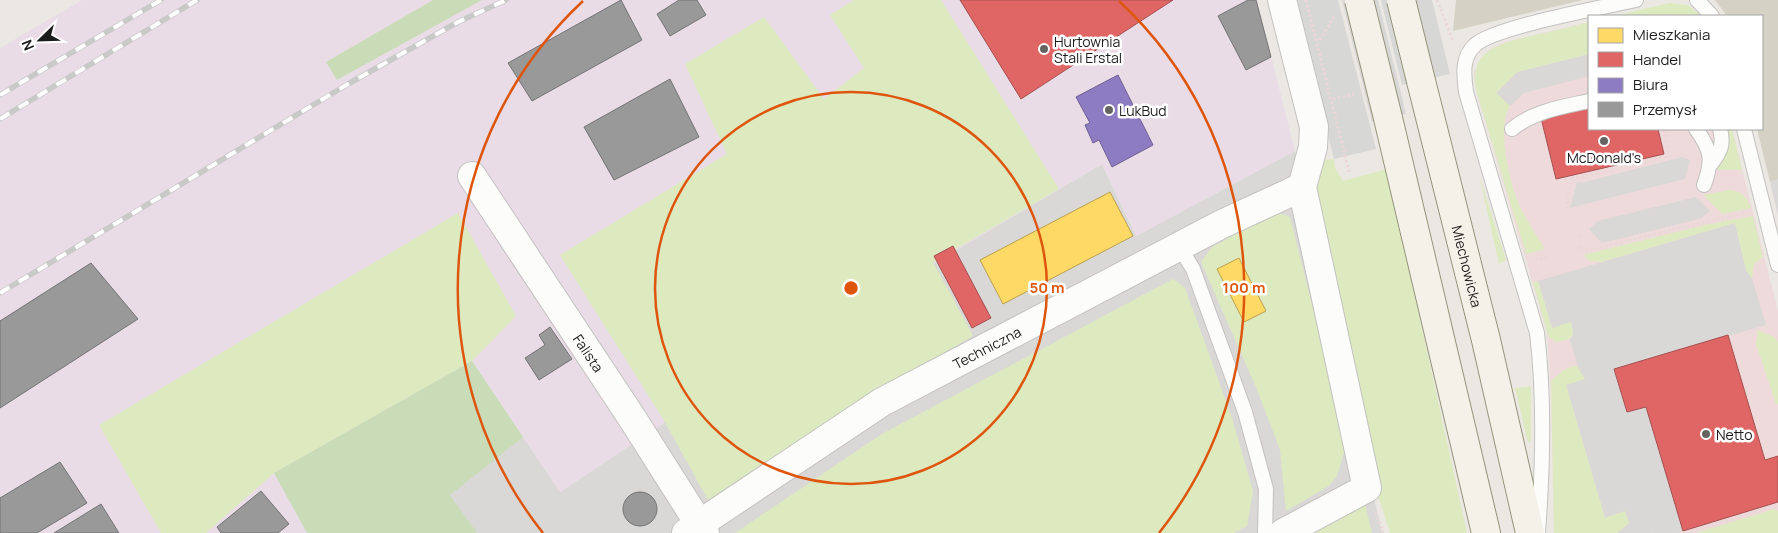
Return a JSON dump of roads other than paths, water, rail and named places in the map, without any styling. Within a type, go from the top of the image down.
[{"type":"main road","points":[[1360,0],[1486,533]]},
{"type":"main road","name":"Miechowicka","points":[[1401,0],[1486,340],[1530,533]]},
{"type":"street","points":[[1282,0],[1314,127],[1313,148],[1302,187],[1367,488],[1283,533]]},
{"type":"street","name":"Falista","points":[[472,176],[632,418],[697,530]]},
{"type":"street","name":"Techniczna","points":[[697,530],[882,402],[1179,246],[1302,187]]},
{"type":"lane","points":[[1538,533],[1542,475],[1540,361],[1537,333],[1466,92],[1464,66],[1467,55],[1475,45],[1497,33],[1636,0]]},
{"type":"lane","points":[[1697,0],[1711,15]]},
{"type":"lane","points":[[1512,129],[1523,120],[1540,113],[1588,101]]},
{"type":"lane","points":[[1697,130],[1707,145],[1712,164]]},
{"type":"lane","points":[[1704,185],[1712,164],[1721,151],[1723,140],[1720,130]]},
{"type":"lane","points":[[1744,130],[1778,266]]},
{"type":"lane","points":[[1179,246],[1193,269],[1245,412],[1266,489],[1265,533]]},
{"type":"railway","points":[[0,95],[161,0]]},
{"type":"railway","points":[[0,119],[197,0]]},
{"type":"railway","points":[[0,293],[348,84],[458,22],[506,0]]},
{"type":"place","name":"Hurtownia Stali Erstal","points":[[1044,49]]},
{"type":"place","name":"LukBud","points":[[1109,110]]},
{"type":"place","name":"McDonald's","points":[[1604,141]]},
{"type":"place","name":"Netto","points":[[1706,434]]}]
